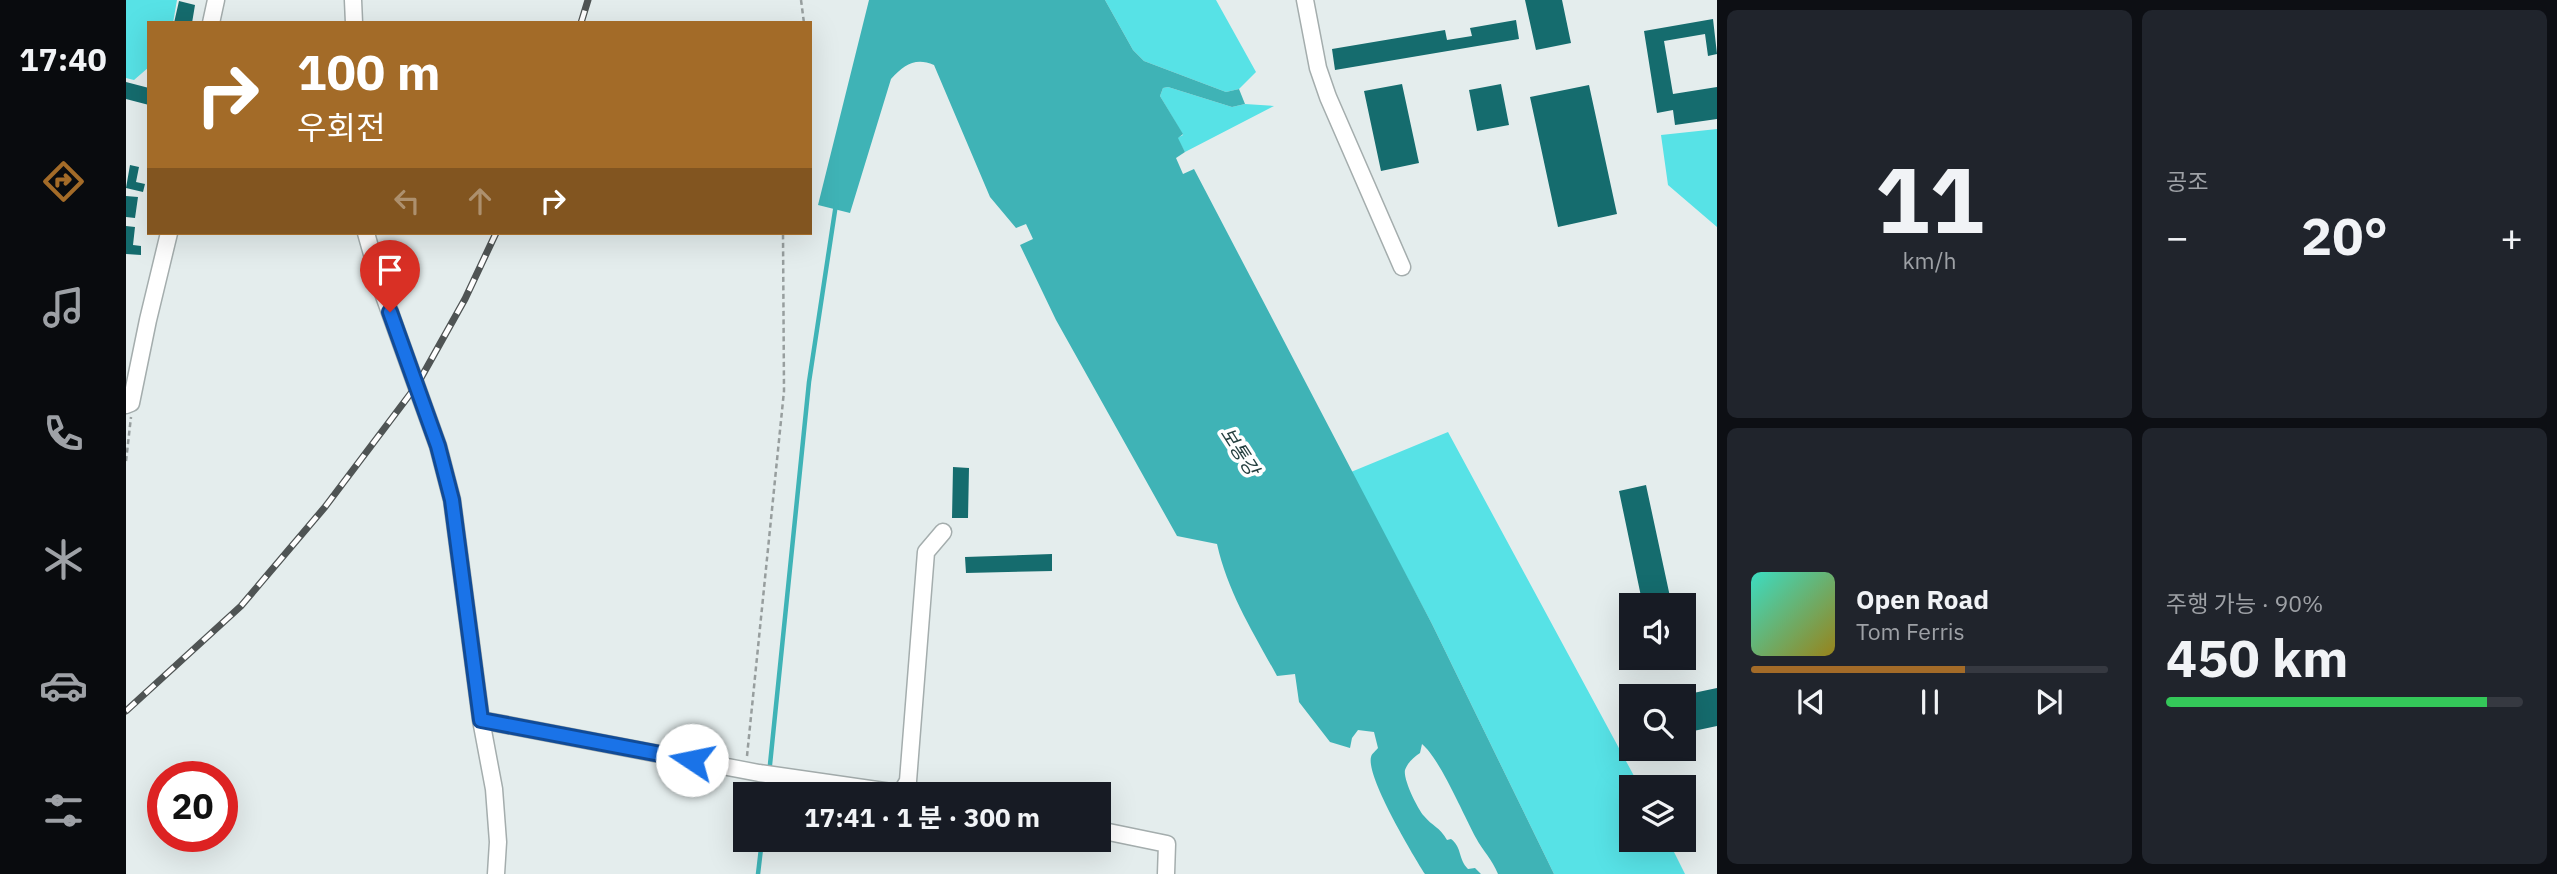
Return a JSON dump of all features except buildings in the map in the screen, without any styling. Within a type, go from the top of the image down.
[{"type":"street","points":[[211,21],[216,0]]},
{"type":"street","points":[[353,0],[354,21]]},
{"type":"street","points":[[1305,0],[1318,68],[1328,96],[1402,267]]},
{"type":"street","points":[[129,404],[169,235]]},
{"type":"street","points":[[367,235],[383,293],[438,446],[452,500],[481,720],[495,803],[498,842],[496,874]]},
{"type":"street","points":[[907,782],[926,552],[943,532]]},
{"type":"street","points":[[481,720],[752,771],[828,782]]},
{"type":"street","points":[[1111,832],[1167,844],[1166,874]]},
{"type":"path","points":[[801,0],[804,21]]},
{"type":"path","points":[[752,771],[784,391],[783,235]]},
{"type":"path","points":[[126,461],[131,427],[129,404]]},
{"type":"shaded area","points":[[126,0],[177,0],[173,21],[147,21],[147,69],[134,80],[126,78]]},
{"type":"shaded area","points":[[1105,0],[1216,0],[1256,72],[1239,89],[1226,92],[1144,61],[1133,50]]},
{"type":"shaded area","points":[[1168,87],[1232,107],[1245,104],[1274,106],[1185,152],[1177,138],[1183,135],[1160,96],[1163,88]]},
{"type":"shaded area","points":[[1717,129],[1717,227],[1668,185],[1661,135]]},
{"type":"shaded area","points":[[1448,432],[1619,748],[1619,761],[1626,761],[1634,775],[1619,775],[1619,852],[1674,852],[1685,874],[1554,874],[1432,624],[1351,472]]},
{"type":"water","name":"보통강","points":[[869,0],[1105,0],[1133,50],[1144,61],[1226,92],[1239,89],[1245,104],[1232,107],[1168,87],[1163,88],[1160,96],[1183,134],[1178,138],[1185,152],[1176,158],[1183,174],[1194,169],[1432,624],[1554,874],[1498,874],[1476,838],[1444,774],[1422,744],[1420,753],[1411,760],[1405,770],[1411,793],[1424,816],[1447,840],[1454,842],[1468,869],[1475,868],[1481,874],[1425,874],[1392,816],[1376,781],[1371,767],[1372,754],[1378,748],[1374,732],[1358,730],[1352,738],[1350,748],[1330,742],[1299,702],[1295,674],[1277,676],[1234,596],[1217,544],[1177,536],[1056,320],[1020,245],[1033,239],[1026,224],[1016,228],[990,197],[934,65],[915,62],[891,79],[850,213],[818,205]]},
{"type":"waterway","points":[[768,782],[809,382],[836,204]]},
{"type":"waterway","points":[[758,874],[761,852]]},
{"type":"railway","points":[[582,21],[588,0]]},
{"type":"railway","points":[[126,711],[241,606],[325,507],[417,385],[465,299],[495,235]]},
{"type":"route","points":[[390,312],[438,446],[452,500],[461,552],[481,720],[692,760]]}]
